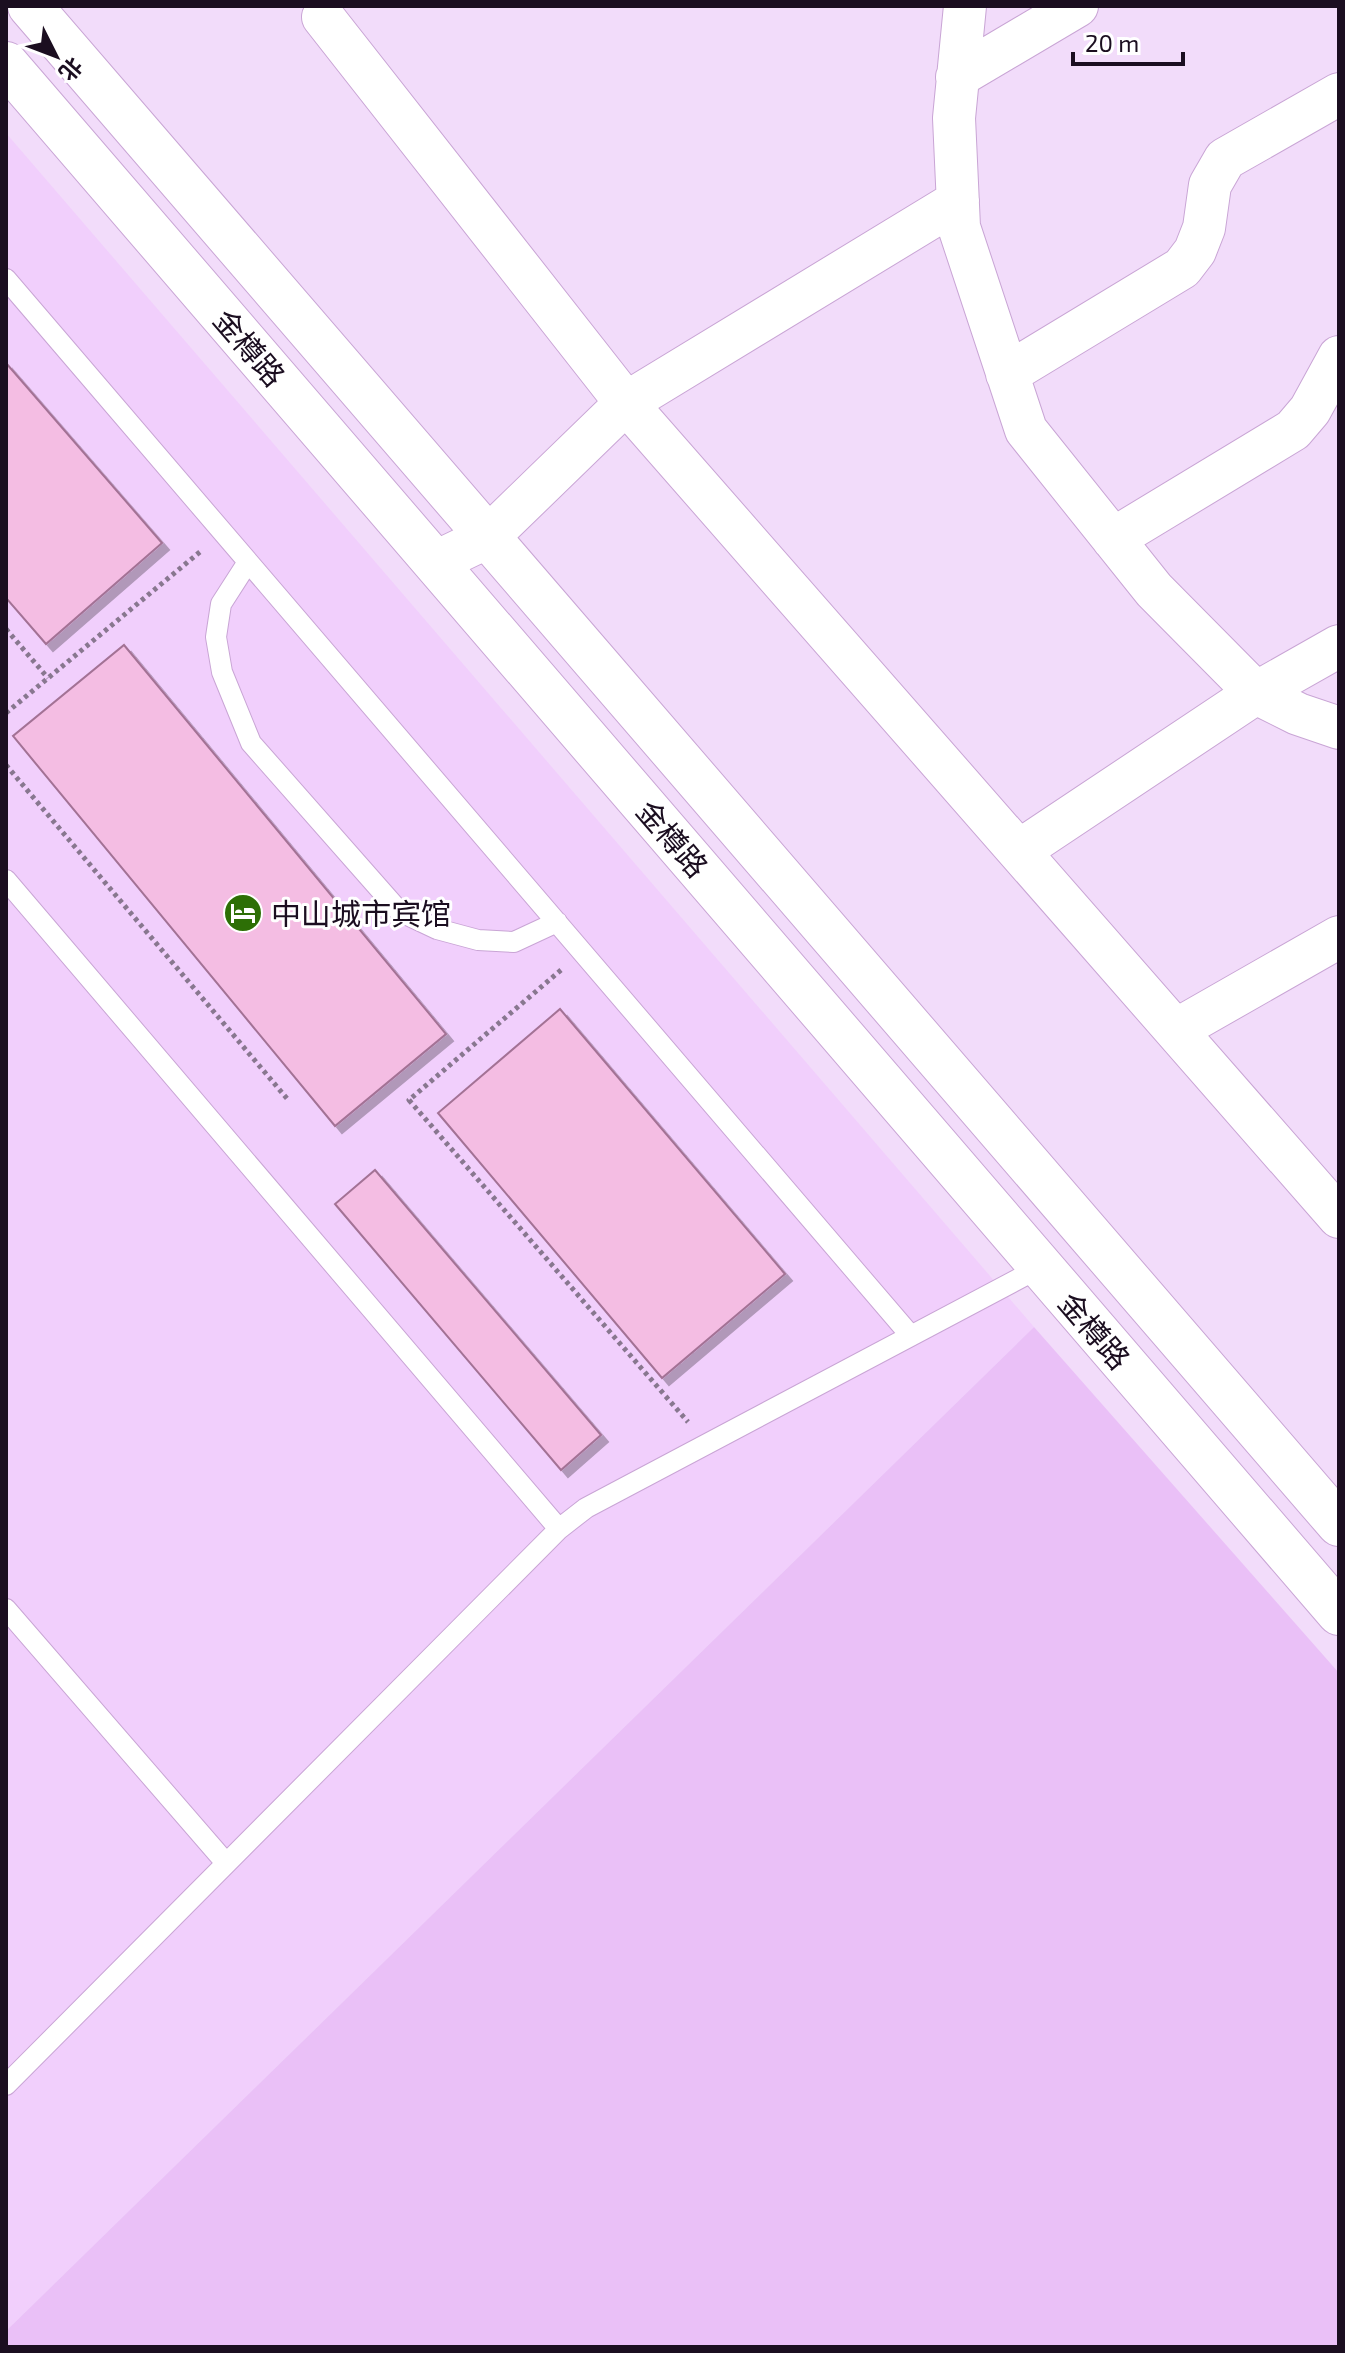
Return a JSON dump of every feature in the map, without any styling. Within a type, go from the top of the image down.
[{"type":"main road","name":"金樽路","points":[[30,6],[1339,1524]]},
{"type":"main road","name":"金樽路","points":[[6,64],[1339,1613]]},
{"type":"street","points":[[965,6],[954,118],[959,227],[1026,430],[1154,590],[1256,693],[1298,714],[1339,728]]},
{"type":"street","points":[[957,77],[1077,6]]},
{"type":"street","points":[[323,17],[626,403],[1339,1217]]},
{"type":"street","points":[[1007,374],[1182,268],[1200,240],[1210,185],[1225,159],[1339,94]]},
{"type":"street","points":[[436,562],[488,537],[626,403],[958,201]]},
{"type":"street","points":[[1113,539],[1293,430],[1310,410],[1339,357]]},
{"type":"street","points":[[1019,851],[1256,693],[1339,646]]},
{"type":"street","points":[[1176,1030],[1339,937]]},
{"type":"lane","points":[[6,279],[911,1336]]},
{"type":"lane","points":[[248,562],[221,604],[216,637],[222,672],[251,743],[399,911],[437,929],[478,940],[514,942],[557,922]]},
{"type":"lane","points":[[6,880],[559,1529]]},
{"type":"lane","points":[[6,2085],[559,1529],[586,1508],[1041,1267]]},
{"type":"lane","points":[[6,1609],[226,1863]]},
{"type":"path","points":[[6,713],[223,532]]},
{"type":"path","points":[[6,629],[48,678]]},
{"type":"path","points":[[6,765],[289,1101]]},
{"type":"path","points":[[570,962],[409,1100],[707,1444]]},
{"type":"shaded area","points":[[6,133],[1034,1327],[6,2331]]},
{"type":"shaded area","points":[[1034,1327],[1339,1673],[1339,2347],[6,2347],[6,2331]]},
{"type":"building","points":[[6,363],[162,543],[46,644],[6,598]]},
{"type":"building","points":[[124,645],[446,1034],[335,1126],[13,736]]},
{"type":"building","points":[[560,1009],[785,1274],[662,1378],[438,1113]]},
{"type":"building","points":[[375,1170],[601,1435],[561,1470],[335,1204]]},
{"type":"place","name":"中山城市宾馆","points":[[243,913]]}]
